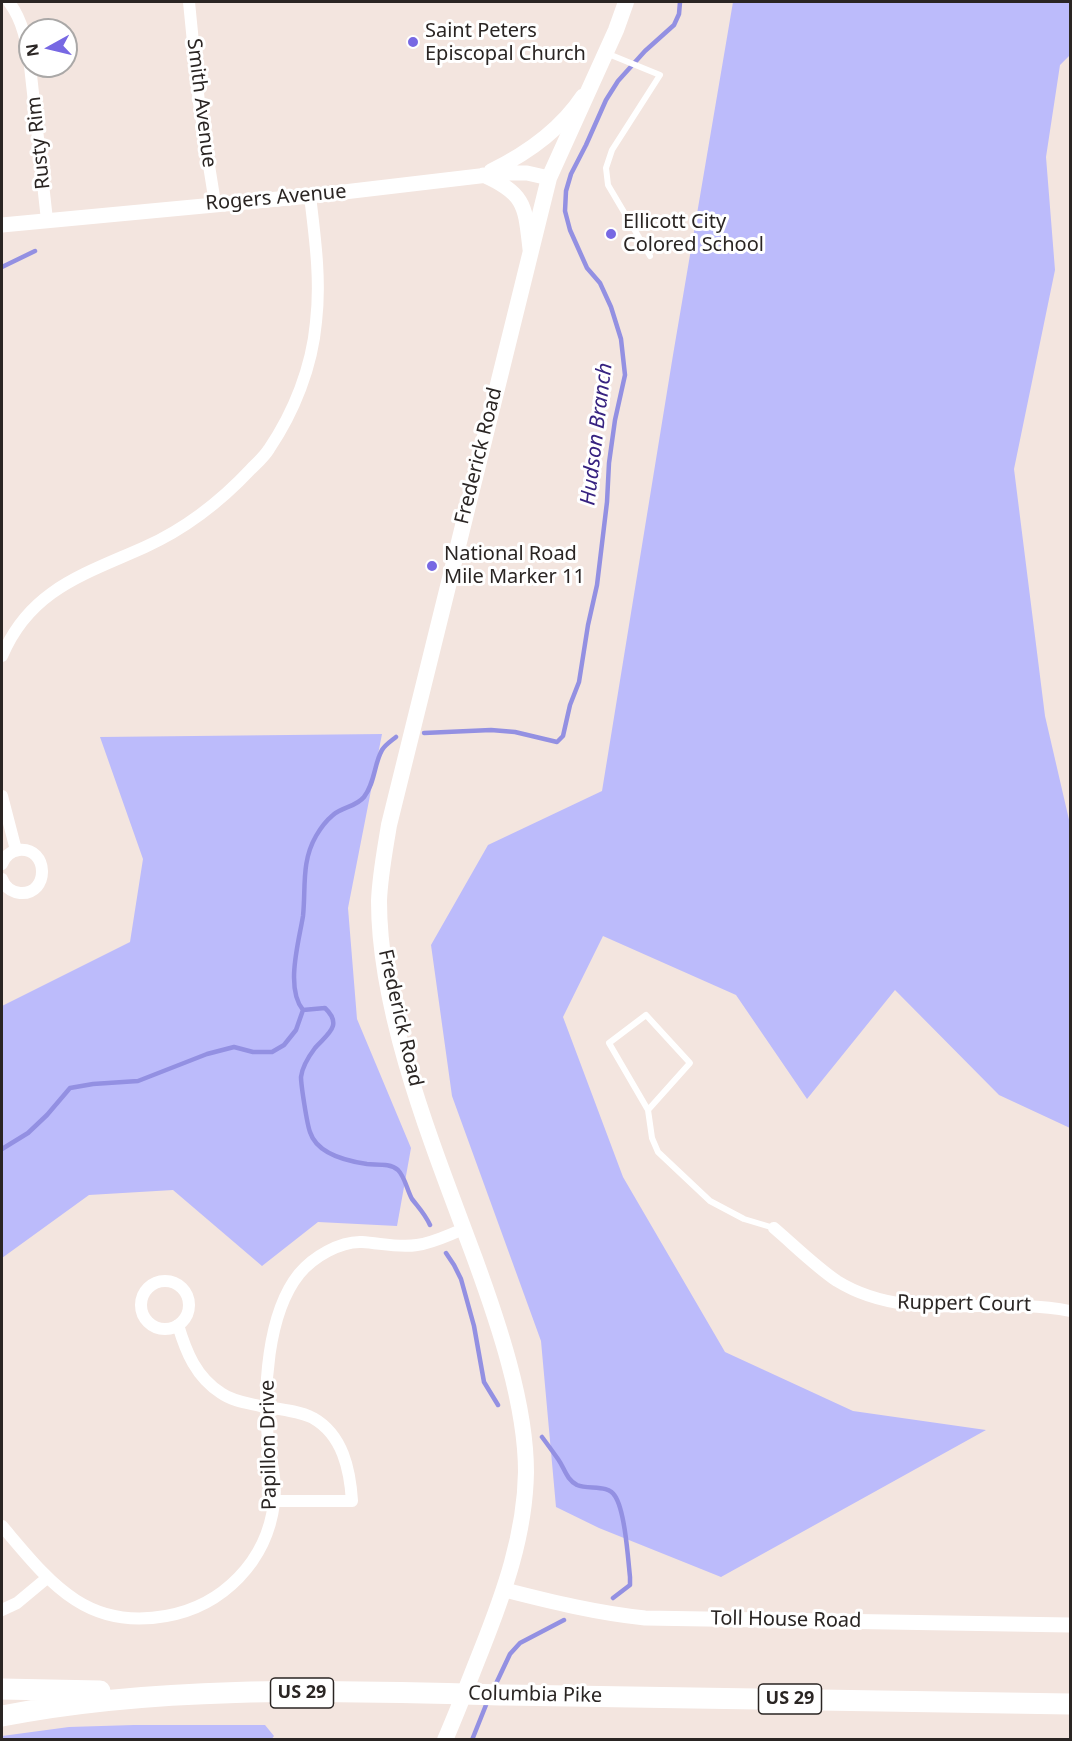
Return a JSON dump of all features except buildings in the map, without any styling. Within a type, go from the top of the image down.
[{"type":"highway","points":[[2,1689],[188,1693]]},
{"type":"highway","name":"Columbia Pike","points":[[2,1716],[72,1705],[188,1693],[416,1693],[1071,1704]]},
{"type":"main road","name":"Frederick Road","points":[[445,1740],[505,1590],[518,1543],[524,1507],[526,1470],[522,1429],[510,1370],[492,1307],[420,1105],[399,1033],[386,973],[379,899],[389,825],[549,178],[597,74],[626,2]]},
{"type":"street","name":"Rusty Rim","points":[[9,2],[19,18]]},
{"type":"street","name":"Smith Avenue","points":[[189,2],[199,103],[215,203]]},
{"type":"street","points":[[483,175],[517,158],[563,120],[597,74]]},
{"type":"street","name":"Rusty Rim","points":[[31,78],[47,220]]},
{"type":"street","name":"Rogers Avenue","points":[[2,225],[215,203],[310,196],[505,173],[527,173],[549,178]]},
{"type":"street","points":[[483,175],[508,188],[520,201],[526,213],[530,249]]},
{"type":"street","points":[[2,656],[21,622],[41,601],[72,578],[148,546],[180,529],[240,481],[268,451],[291,410],[305,373],[316,323],[317,256],[310,196]]},
{"type":"street","points":[[2,796],[16,850]]},
{"type":"street","points":[[2,864],[9,853],[25,850],[38,857],[43,869],[36,888],[23,893],[9,889],[2,879]]},
{"type":"street","name":"Ruppert Court","points":[[774,1228],[837,1280],[862,1293],[887,1302],[916,1306],[1040,1305],[1071,1311]]},
{"type":"street","name":"Papillon Drive","points":[[2,1526],[47,1578],[67,1595],[88,1608],[110,1615],[149,1618],[180,1614],[216,1598],[247,1568],[260,1548],[269,1526],[274,1502],[265,1407],[267,1373],[276,1326],[298,1275],[309,1263],[340,1246],[359,1242],[400,1246],[417,1245],[464,1229]]},
{"type":"street","points":[[178,1325],[185,1348],[197,1371],[209,1384],[222,1394],[240,1401],[313,1418],[331,1432],[343,1454],[351,1474],[352,1501],[274,1502]]},
{"type":"street","points":[[2,1610],[17,1603],[47,1578]]},
{"type":"street","name":"Toll House Road","points":[[505,1590],[579,1609],[645,1618],[1071,1625]]},
{"type":"lane","points":[[606,53],[660,75],[612,150],[606,168],[608,184],[650,256]]},
{"type":"lane","points":[[648,1110],[690,1063],[646,1015],[609,1043],[648,1110],[652,1138],[658,1152],[703,1194],[724,1210],[774,1228]]},
{"type":"shaded area","points":[[733,2],[1070,2],[1070,55],[1060,65],[1046,157],[1055,270],[1014,469],[1045,716],[1070,824],[1070,1128],[999,1095],[895,990],[807,1099],[736,995],[603,936],[563,1017],[623,1177],[725,1352],[853,1411],[986,1430],[721,1577],[599,1528],[556,1507],[541,1341],[452,1096],[431,945],[488,845],[602,791]]},
{"type":"shaded area","points":[[382,734],[348,908],[357,1019],[411,1148],[397,1226],[318,1222],[262,1266],[173,1190],[89,1195],[2,1258],[2,1006],[130,942],[143,859],[100,737]]},
{"type":"shaded area","points":[[265,1725],[274,1736],[271,1740],[2,1739],[2,1736],[69,1727]]},
{"type":"waterway","name":"Hudson Branch","points":[[424,733],[491,730],[515,732],[557,742],[563,736],[570,705],[579,682],[597,585],[607,502],[609,463],[625,375],[621,339],[611,307],[600,283],[587,268],[570,230],[565,211],[566,191],[571,174],[606,100],[618,81],[645,51],[674,25],[679,14],[680,2]]},
{"type":"waterway","points":[[2,267],[35,251]]},
{"type":"waterway","name":"Hudson Branch","points":[[396,737],[382,750],[368,792],[357,803],[331,817],[311,846],[306,865],[303,916],[296,951],[294,977],[295,990],[303,1010],[325,1008],[333,1020],[331,1030],[310,1055],[301,1077],[307,1121],[314,1140],[333,1155],[350,1161],[387,1165],[398,1170],[412,1199],[430,1225]]},
{"type":"waterway","points":[[2,1149],[28,1133],[70,1088],[138,1081],[207,1054],[234,1047],[253,1052],[272,1052],[284,1045],[296,1030],[303,1010]]},
{"type":"waterway","name":"Hudson Branch","points":[[446,1253],[461,1279],[474,1326],[484,1382],[498,1405]]},
{"type":"waterway","name":"Hudson Branch","points":[[542,1437],[573,1483],[608,1490],[615,1496],[626,1535],[630,1585],[613,1598]]},
{"type":"waterway","name":"Hudson Branch","points":[[493,1690],[510,1654],[520,1643],[564,1620]]},
{"type":"waterway","name":"Hudson Branch","points":[[472,1740],[488,1700]]},
{"type":"place","name":"Saint Peters Episcopal Church","points":[[413,42]]},
{"type":"place","name":"Ellicott City Colored School","points":[[611,234]]},
{"type":"place","name":"National Road Mile Marker 11","points":[[432,566]]}]
